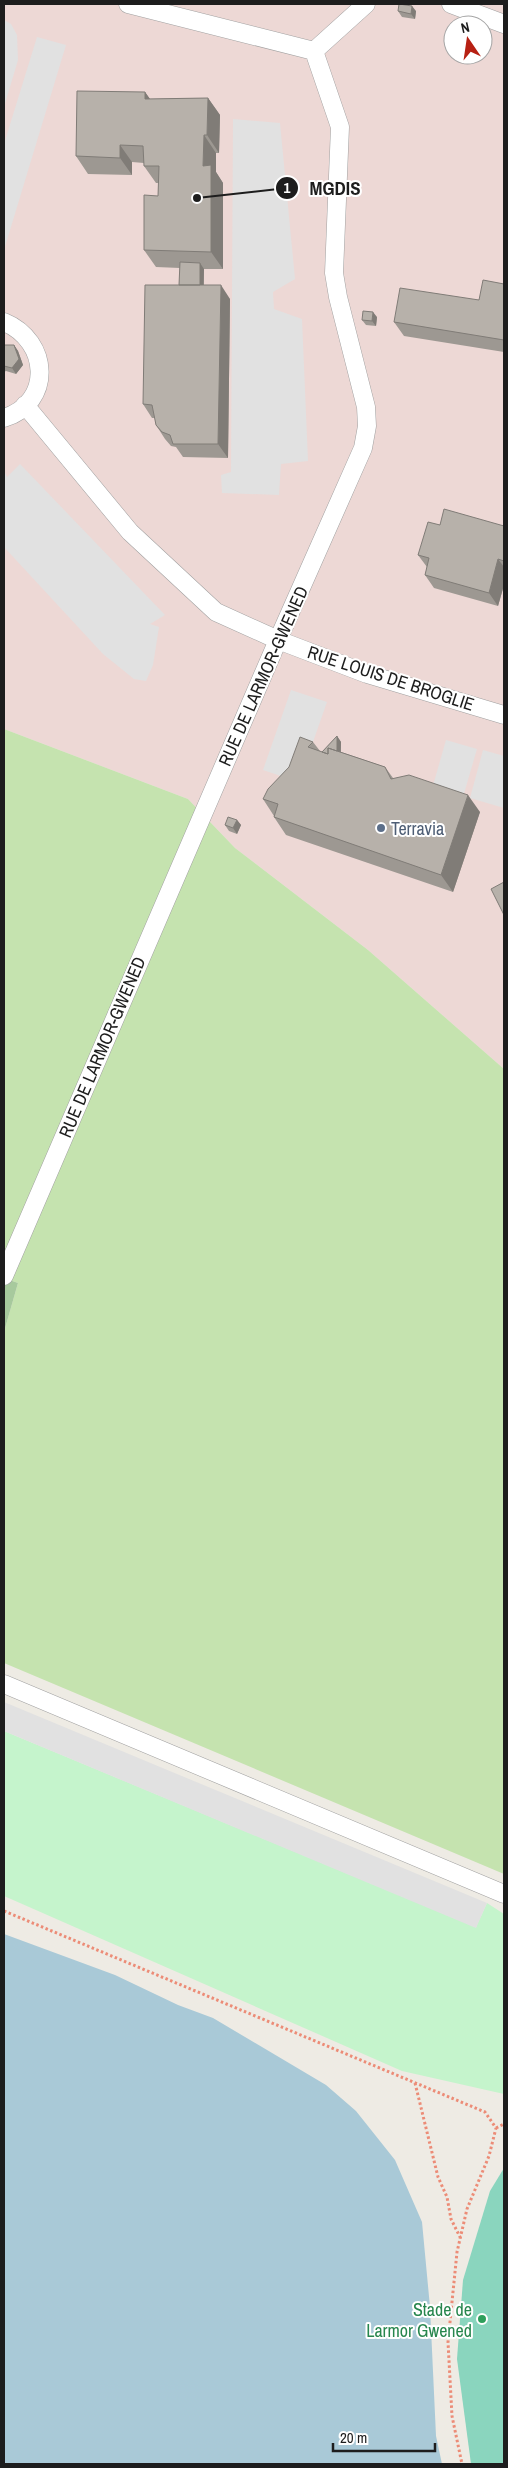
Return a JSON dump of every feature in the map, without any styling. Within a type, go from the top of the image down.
[{"type":"lane","points":[[128,4],[314,52],[366,4]]},
{"type":"lane","points":[[451,4],[504,24]]},
{"type":"lane","name":"RUE DE LARMOR-GWENED","points":[[4,1276],[278,640],[363,448],[367,426],[363,390],[338,297],[334,273],[340,126],[314,52]]},
{"type":"lane","points":[[4,322],[17,327],[30,340],[38,355],[40,374],[36,390],[25,405],[12,415],[4,418]]},
{"type":"lane","name":"RUE LOUIS DE BROGLIE","points":[[25,405],[130,532],[216,612],[278,640],[366,674],[504,715]]},
{"type":"lane","points":[[4,1684],[504,1894]]},
{"type":"path","points":[[4,1911],[485,2112],[496,2128],[489,2156],[467,2209],[460,2238],[448,2342],[452,2416],[462,2464]]},
{"type":"path","points":[[415,2082],[438,2177],[447,2197],[451,2219],[460,2238]]},
{"type":"path","points":[[496,2128],[504,2124]]},
{"type":"shaded area","points":[[4,4],[504,4],[504,1069],[368,950],[235,848],[188,799],[4,729]]},
{"type":"shaded area","points":[[4,20],[11,24],[17,35],[18,60],[4,107]]},
{"type":"shaded area","points":[[37,37],[66,45],[4,250],[4,144]]},
{"type":"shaded area","points":[[233,119],[280,123],[295,279],[273,292],[274,309],[302,319],[308,461],[281,464],[279,495],[222,493],[221,475],[231,472]]},
{"type":"shaded area","points":[[20,464],[165,615],[150,624],[159,627],[153,665],[146,681],[134,679],[103,654],[4,547],[4,471],[7,477]]},
{"type":"shaded area","points":[[291,690],[327,702],[299,782],[263,770]]},
{"type":"shaded area","points":[[446,740],[477,749],[463,797],[432,789]]},
{"type":"shaded area","points":[[483,750],[504,756],[504,808],[470,798]]},
{"type":"shaded area","points":[[4,1702],[487,1903],[476,1928],[4,1731]]},
{"type":"green space","points":[[4,729],[188,799],[235,848],[368,950],[504,1069],[504,1874],[4,1663],[4,1332],[18,1283],[4,1278]]},
{"type":"green space","points":[[4,1278],[18,1283],[4,1332]]},
{"type":"green space","points":[[4,1731],[476,1927],[487,1903],[504,1914],[504,2094],[402,2071],[4,1896]]},
{"type":"green space","name":"Stade de Larmor Gwened","points":[[504,2168],[504,2464],[471,2464],[457,2359],[463,2280],[490,2191]]},
{"type":"water","points":[[4,1934],[115,1975],[178,2005],[213,2018],[326,2085],[356,2111],[395,2160],[422,2222],[430,2307],[436,2436],[442,2464],[4,2464]]},
{"type":"building","points":[[399,4],[412,6],[411,14],[398,11]]},
{"type":"building","points":[[77,91],[145,92],[145,99],[208,98],[207,135],[204,135],[203,166],[211,165],[211,252],[144,250],[144,195],[158,196],[159,166],[144,166],[143,146],[120,145],[120,158],[76,156]]},
{"type":"building","points":[[180,262],[200,263],[200,285],[179,285]]},
{"type":"building","points":[[483,280],[504,284],[504,340],[394,322],[400,288],[479,300]]},
{"type":"building","points":[[145,285],[221,285],[218,444],[173,444],[170,435],[162,432],[156,425],[152,405],[143,404]]},
{"type":"building","points":[[363,311],[373,312],[372,321],[362,320]]},
{"type":"building","points":[[4,345],[14,345],[19,359],[12,368],[4,366]]},
{"type":"building","points":[[444,509],[504,526],[504,561],[498,559],[489,593],[425,575],[429,558],[418,555],[428,522],[440,525]]},
{"type":"building","points":[[337,736],[337,751],[328,748],[328,754],[322,752]]},
{"type":"building","name":"Terravia","points":[[300,737],[313,742],[308,747],[328,754],[328,748],[385,767],[391,779],[409,775],[468,795],[441,875],[274,817],[278,804],[263,799],[268,789],[289,767]]},
{"type":"building","points":[[228,817],[237,820],[233,828],[225,825]]},
{"type":"building","points":[[504,882],[504,915],[491,889]]},
{"type":"place","name":"MGDIS","points":[[197,198]]},
{"type":"place","name":"Terravia","points":[[381,828]]},
{"type":"place","name":"Stade de Larmor Gwened","points":[[482,2319]]}]
